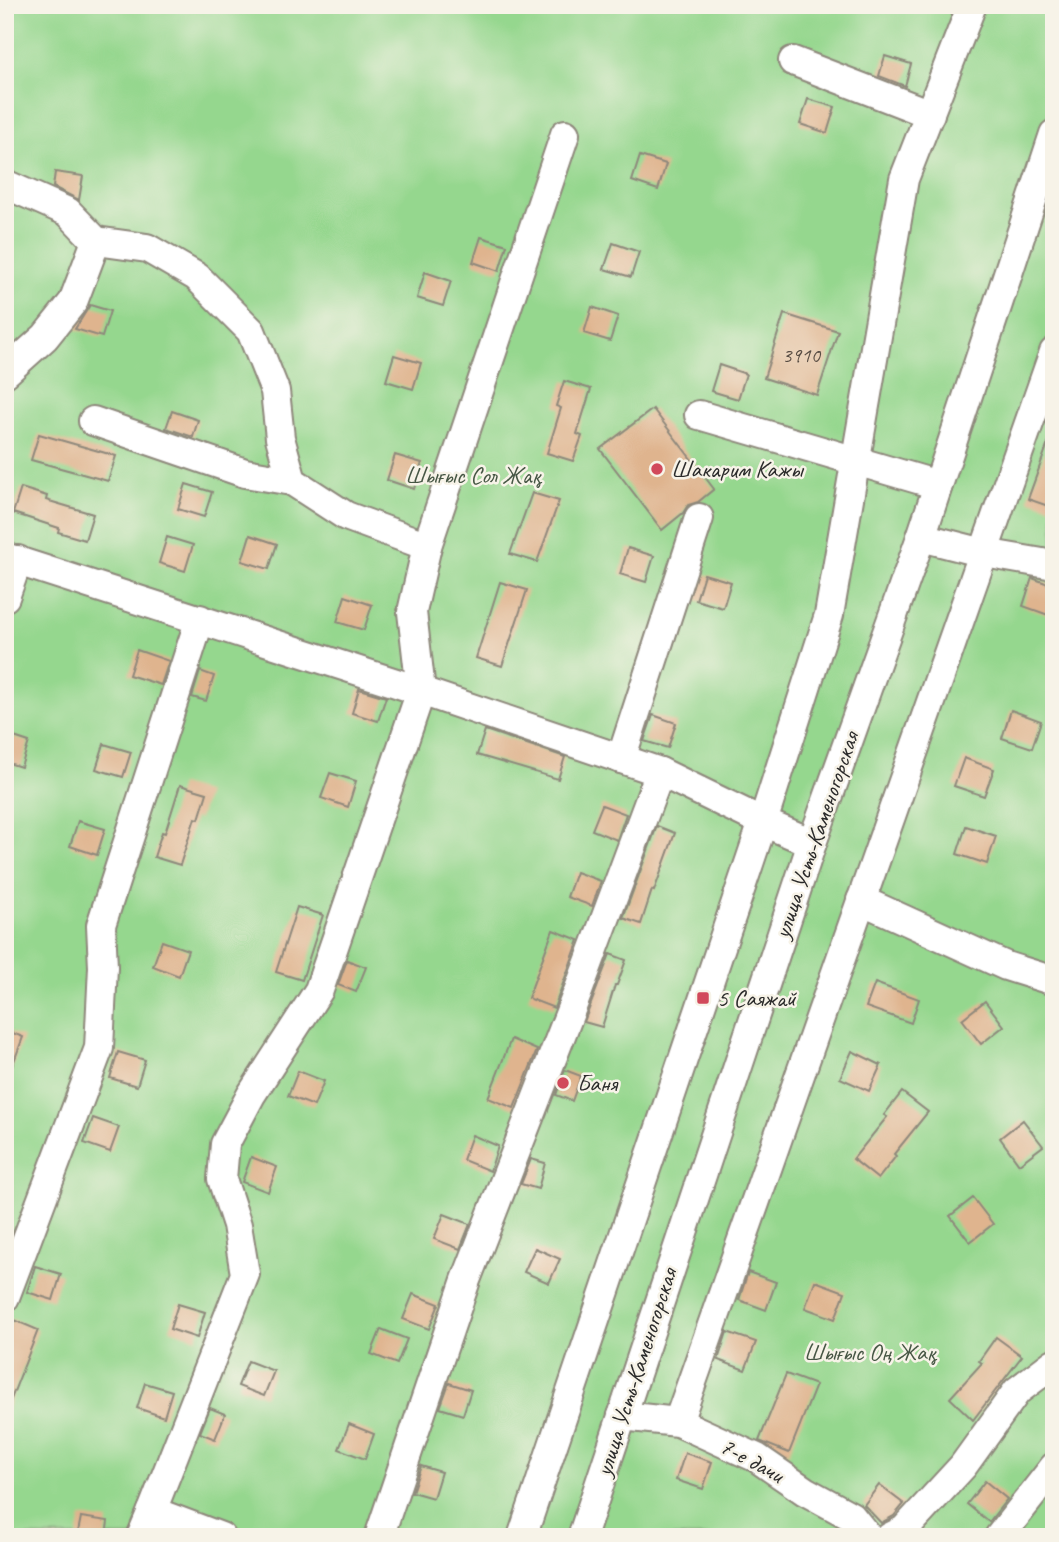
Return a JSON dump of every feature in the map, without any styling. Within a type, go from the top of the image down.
[{"type":"street","points":[[522,1537],[763,822],[829,615],[904,179],[972,5]]},
{"type":"street","points":[[793,61],[930,114]]},
{"type":"street","points":[[141,1537],[244,1273],[237,1225],[222,1180],[226,1144],[251,1096],[318,990],[421,691],[412,612],[428,546],[565,134]]},
{"type":"street","name":"улица Усть-Каменогорская","points":[[582,1537],[812,843],[921,537],[1054,134]]},
{"type":"street","points":[[5,184],[68,212],[96,241],[147,248],[167,259],[197,277],[251,331],[275,391],[279,438],[292,481]]},
{"type":"street","points":[[5,373],[45,337],[73,302],[96,241]]},
{"type":"street","points":[[678,1422],[1054,352]]},
{"type":"street","points":[[699,415],[938,485]]},
{"type":"street","points":[[93,421],[245,473],[292,481],[345,516],[428,546]]},
{"type":"street","points":[[621,759],[699,518]]},
{"type":"street","points":[[921,537],[1054,565]]},
{"type":"street","points":[[5,597],[12,558],[660,772],[812,843]]},
{"type":"street","points":[[5,1297],[99,1048],[103,967],[101,925],[200,619]]},
{"type":"street","points":[[379,1537],[466,1280],[660,772]]},
{"type":"street","points":[[861,900],[1006,966],[1054,981]]},
{"type":"street","points":[[890,1537],[904,1530],[963,1466],[1017,1391],[1054,1363]]},
{"type":"street","name":"7-е дачи","points":[[622,1416],[678,1422],[757,1458],[805,1491],[851,1517],[868,1537]]},
{"type":"street","points":[[999,1537],[1054,1467]]},
{"type":"street","points":[[152,1511],[221,1537]]},
{"type":"green space","name":"Шығыс Сол Жақ","points":[[5,5],[1054,5],[1054,1537],[5,1537]]},
{"type":"building","points":[[885,56],[911,64],[905,86],[879,76]]},
{"type":"building","points":[[808,99],[835,107],[827,133],[800,124]]},
{"type":"building","points":[[640,156],[666,164],[658,190],[632,181]]},
{"type":"building","points":[[55,172],[83,176],[79,200],[53,187]]},
{"type":"building","points":[[481,237],[507,245],[499,271],[473,262]]},
{"type":"building","points":[[613,243],[639,252],[631,277],[604,269]]},
{"type":"building","points":[[425,272],[451,281],[443,306],[417,298]]},
{"type":"building","points":[[90,305],[110,311],[102,337],[75,329]]},
{"type":"building","points":[[592,307],[618,316],[610,341],[584,333]]},
{"type":"building","points":[[784,314],[838,331],[817,395],[764,378]]},
{"type":"building","points":[[394,355],[421,363],[413,389],[386,381]]},
{"type":"building","points":[[719,365],[746,374],[738,399],[711,391]]},
{"type":"building","points":[[564,381],[591,389],[577,434],[582,436],[573,461],[547,453],[561,408],[556,406]]},
{"type":"building","name":"Шакарим Кажы","points":[[653,409],[714,489],[698,502],[688,505],[683,513],[662,530],[600,449]]},
{"type":"building","points":[[172,411],[198,420],[193,437],[166,428]]},
{"type":"building","points":[[39,434],[116,456],[108,481],[31,460]]},
{"type":"building","points":[[1051,435],[1054,435],[1054,508],[1028,499]]},
{"type":"building","points":[[395,455],[422,463],[414,489],[387,480]]},
{"type":"building","points":[[186,484],[212,492],[204,517],[178,509]]},
{"type":"building","points":[[21,488],[47,496],[46,500],[93,514],[85,540],[58,532],[59,528],[13,513]]},
{"type":"building","points":[[532,493],[559,501],[537,562],[510,554]]},
{"type":"building","points":[[250,535],[277,544],[269,569],[242,561]]},
{"type":"building","points":[[167,537],[193,545],[185,571],[159,563]]},
{"type":"building","points":[[628,548],[654,556],[646,582],[620,574]]},
{"type":"building","points":[[704,574],[731,582],[723,608],[696,600]]},
{"type":"building","points":[[1032,578],[1054,586],[1054,617],[1023,606]]},
{"type":"building","points":[[500,582],[527,590],[502,666],[476,658]]},
{"type":"building","points":[[345,596],[372,605],[364,630],[337,622]]},
{"type":"building","points":[[137,650],[169,661],[161,685],[129,675]]},
{"type":"building","points":[[200,671],[214,676],[206,701],[192,697]]},
{"type":"building","points":[[359,689],[386,697],[378,721],[352,713]]},
{"type":"building","points":[[1011,710],[1041,721],[1032,748],[1002,738]]},
{"type":"building","points":[[653,715],[676,723],[668,748],[644,741]]},
{"type":"building","points":[[485,730],[565,757],[558,779],[477,755]]},
{"type":"building","points":[[5,734],[29,742],[21,767],[5,762]]},
{"type":"building","points":[[104,744],[131,752],[123,777],[96,769]]},
{"type":"building","points":[[964,758],[994,769],[984,796],[954,786]]},
{"type":"building","points":[[330,773],[356,781],[348,807],[321,798]]},
{"type":"building","points":[[180,785],[207,793],[199,819],[195,818],[180,865],[154,857],[162,832],[165,833]]},
{"type":"building","points":[[602,805],[626,814],[617,840],[592,830]]},
{"type":"building","points":[[78,821],[105,829],[97,855],[70,846]]},
{"type":"building","points":[[657,826],[675,833],[641,924],[623,918]]},
{"type":"building","points":[[966,826],[996,836],[987,864],[957,854]]},
{"type":"building","points":[[576,872],[601,881],[592,906],[567,897]]},
{"type":"building","points":[[297,907],[323,915],[302,980],[276,972]]},
{"type":"building","points":[[553,930],[579,940],[554,1008],[528,998]]},
{"type":"building","points":[[162,941],[188,950],[179,976],[153,966]]},
{"type":"building","points":[[610,954],[626,960],[602,1027],[584,1022]]},
{"type":"building","points":[[347,960],[366,967],[356,992],[338,985]]},
{"type":"building","points":[[875,983],[919,999],[911,1023],[866,1007]]},
{"type":"building","points":[[985,1001],[1004,1026],[981,1044],[962,1019]]},
{"type":"building","points":[[5,1030],[23,1037],[7,1080],[5,1080]]},
{"type":"building","points":[[511,1039],[537,1050],[514,1108],[488,1098]]},
{"type":"building","points":[[852,1051],[881,1065],[869,1091],[840,1078]]},
{"type":"building","points":[[118,1052],[145,1060],[137,1086],[110,1078]]},
{"type":"building","name":"Баня","points":[[565,1070],[581,1076],[572,1101],[556,1095]]},
{"type":"building","points":[[298,1071],[324,1081],[314,1106],[288,1096]]},
{"type":"building","points":[[902,1092],[928,1112],[894,1154],[896,1156],[878,1179],[853,1159],[887,1117],[884,1115]]},
{"type":"building","points":[[93,1118],[119,1127],[110,1152],[84,1143]]},
{"type":"building","points":[[1023,1120],[1043,1146],[1019,1164],[1000,1138]]},
{"type":"building","points":[[472,1135],[498,1146],[490,1171],[463,1160]]},
{"type":"building","points":[[251,1157],[277,1167],[268,1192],[242,1182]]},
{"type":"building","points":[[531,1159],[545,1163],[538,1189],[521,1184]]},
{"type":"building","points":[[973,1198],[993,1224],[970,1242],[950,1216]]},
{"type":"building","points":[[444,1214],[470,1224],[460,1249],[434,1239]]},
{"type":"building","points":[[535,1248],[560,1259],[549,1283],[524,1272]]},
{"type":"building","points":[[35,1266],[61,1274],[53,1300],[27,1292]]},
{"type":"building","points":[[748,1272],[776,1282],[766,1310],[739,1300]]},
{"type":"building","points":[[815,1281],[845,1292],[835,1319],[805,1308]]},
{"type":"building","points":[[413,1294],[439,1304],[429,1329],[403,1319]]},
{"type":"building","points":[[178,1304],[205,1312],[197,1338],[170,1329]]},
{"type":"building","points":[[12,1319],[38,1330],[6,1412],[5,1337]]},
{"type":"building","points":[[381,1329],[407,1339],[397,1364],[371,1354]]},
{"type":"building","points":[[727,1332],[756,1342],[745,1370],[718,1360]]},
{"type":"building","points":[[996,1337],[1022,1356],[973,1420],[950,1398],[982,1363],[979,1361]]},
{"type":"building","points":[[248,1361],[274,1371],[264,1396],[238,1386]]},
{"type":"building","points":[[786,1374],[816,1385],[789,1453],[759,1441]]},
{"type":"building","points":[[145,1383],[172,1391],[164,1417],[137,1408]]},
{"type":"building","points":[[449,1383],[471,1390],[463,1415],[440,1408]]},
{"type":"building","points":[[210,1408],[225,1414],[215,1439],[200,1433]]},
{"type":"building","points":[[349,1424],[374,1434],[365,1459],[339,1449]]},
{"type":"building","points":[[685,1453],[712,1462],[703,1489],[676,1480]]},
{"type":"building","points":[[421,1466],[441,1472],[433,1498],[412,1492]]},
{"type":"building","points":[[985,1481],[1007,1499],[989,1522],[967,1504]]},
{"type":"building","points":[[879,1485],[904,1504],[894,1516],[881,1523],[864,1505]]},
{"type":"building","points":[[81,1517],[108,1521],[106,1537],[77,1537]]},
{"type":"place","name":"Шакарим Кажы","points":[[657,469]]},
{"type":"place","name":"5 Саяжай","points":[[703,998]]},
{"type":"place","name":"Баня","points":[[563,1083]]},
{"type":"park label","name":"Шығыс Оң Жақ","points":[[870,1352]]}]
